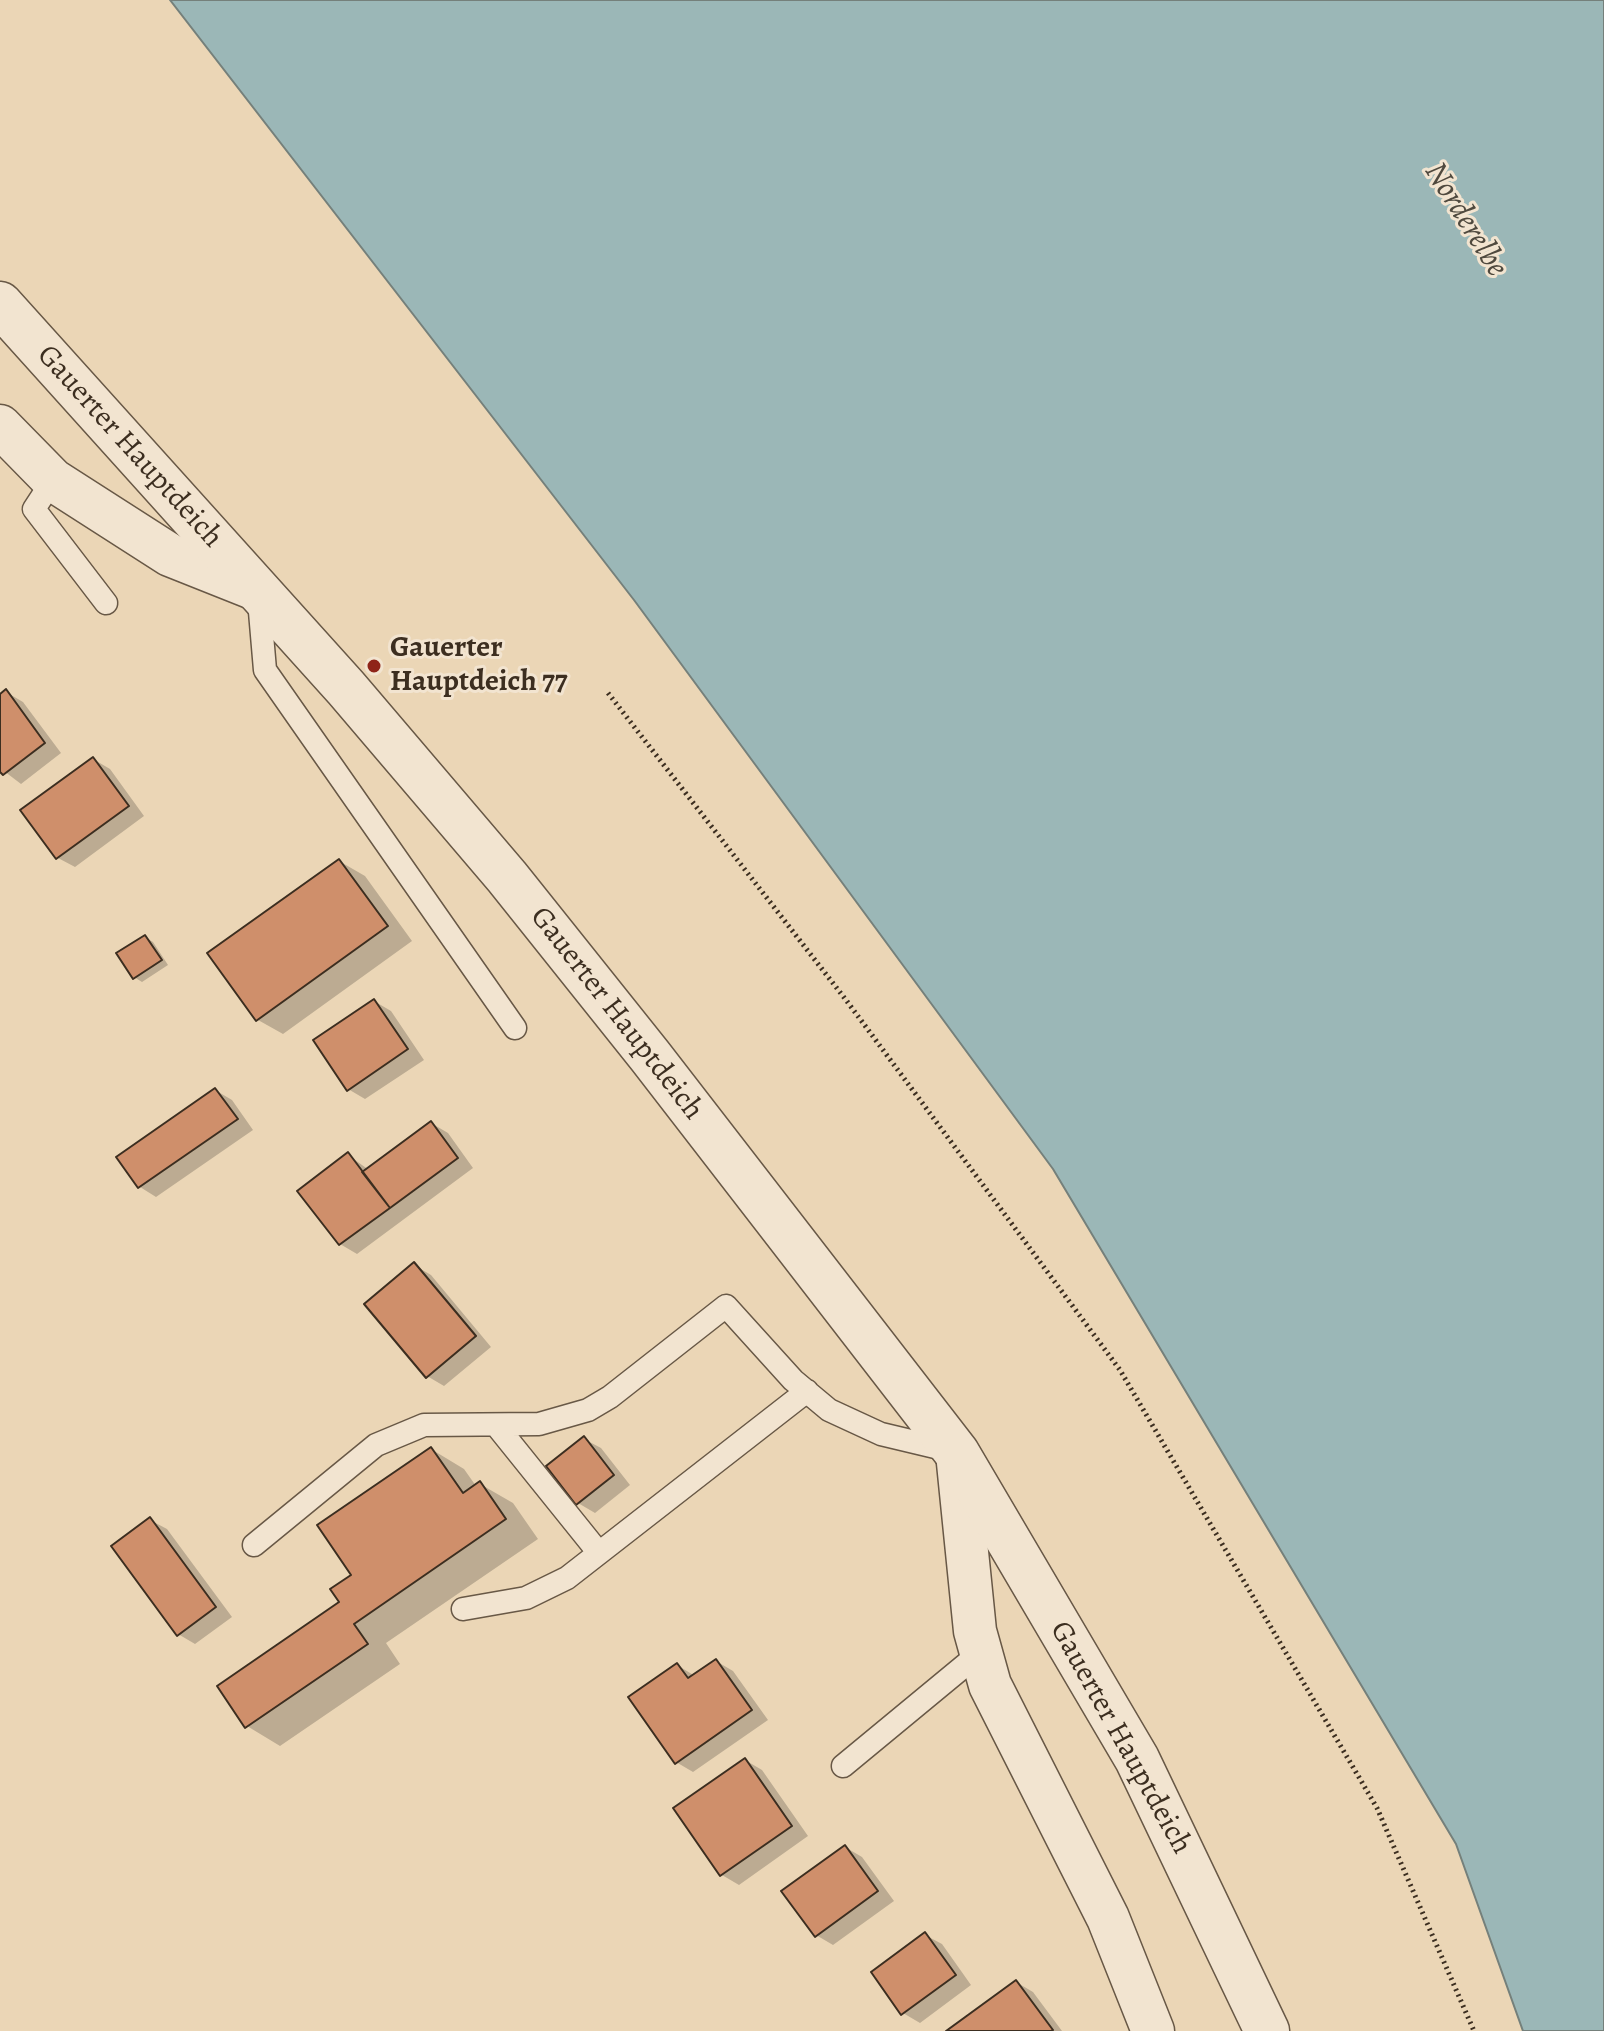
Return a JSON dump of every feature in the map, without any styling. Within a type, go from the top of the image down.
[{"type":"street","name":"Gauerter Hauptdeich","points":[[0,304],[258,590],[507,877],[660,1068],[957,1453],[1137,1759],[1267,2031]]},
{"type":"street","name":"Gauerter Hauptdeich","points":[[0,426],[53,480],[170,555],[258,590]]},
{"type":"street","points":[[957,1453],[975,1631],[990,1685],[1108,1918],[1153,2031]]},
{"type":"lane","points":[[53,480],[34,509],[106,603]]},
{"type":"lane","points":[[258,590],[265,670],[515,1028]]},
{"type":"lane","points":[[254,1545],[376,1445],[424,1425],[539,1424],[588,1410],[610,1397],[726,1306],[793,1380],[829,1410],[881,1434],[957,1453]]},
{"type":"lane","points":[[463,1609],[526,1598],[567,1578],[807,1391]]},
{"type":"lane","points":[[496,1425],[599,1553]]},
{"type":"lane","points":[[843,1766],[981,1652]]},
{"type":"path","points":[[608,693],[846,1000],[1120,1370],[1377,1808],[1474,2031]]},
{"type":"water","name":"Norderelbe","points":[[170,0],[1604,0],[1604,2031],[1523,2031],[1456,1844],[1053,1169],[634,600]]},
{"type":"building","points":[[6,689],[45,743],[3,775],[0,772],[0,694]]},
{"type":"building","points":[[93,757],[129,806],[56,859],[20,810]]},
{"type":"building","points":[[339,859],[388,926],[256,1021],[207,953]]},
{"type":"building","points":[[145,935],[162,960],[133,979],[116,953]]},
{"type":"building","points":[[374,999],[408,1049],[347,1091],[313,1040]]},
{"type":"building","points":[[215,1088],[238,1119],[138,1188],[116,1157]]},
{"type":"building","points":[[431,1121],[458,1158],[390,1208],[362,1172]]},
{"type":"building","points":[[348,1152],[390,1208],[339,1245],[297,1191]]},
{"type":"building","points":[[414,1262],[476,1336],[426,1378],[364,1304]]},
{"type":"building","points":[[584,1436],[614,1475],[576,1505],[546,1466]]},
{"type":"building","points":[[431,1447],[463,1493],[480,1481],[506,1519],[354,1624],[368,1644],[245,1728],[217,1686],[339,1602],[330,1589],[351,1575],[317,1525]]},
{"type":"building","points":[[150,1517],[216,1607],[177,1636],[111,1546]]},
{"type":"building","points":[[716,1659],[752,1710],[675,1764],[628,1697],[677,1663],[688,1678]]},
{"type":"building","points":[[745,1758],[792,1826],[720,1876],[673,1808]]},
{"type":"building","points":[[845,1845],[878,1891],[815,1937],[781,1891]]},
{"type":"building","points":[[925,1932],[956,1975],[901,2015],[871,1972]]},
{"type":"building","points":[[1016,1980],[1053,2030],[946,2031]]},
{"type":"place","name":"Gauerter Hauptdeich 77","points":[[374,666]]}]
